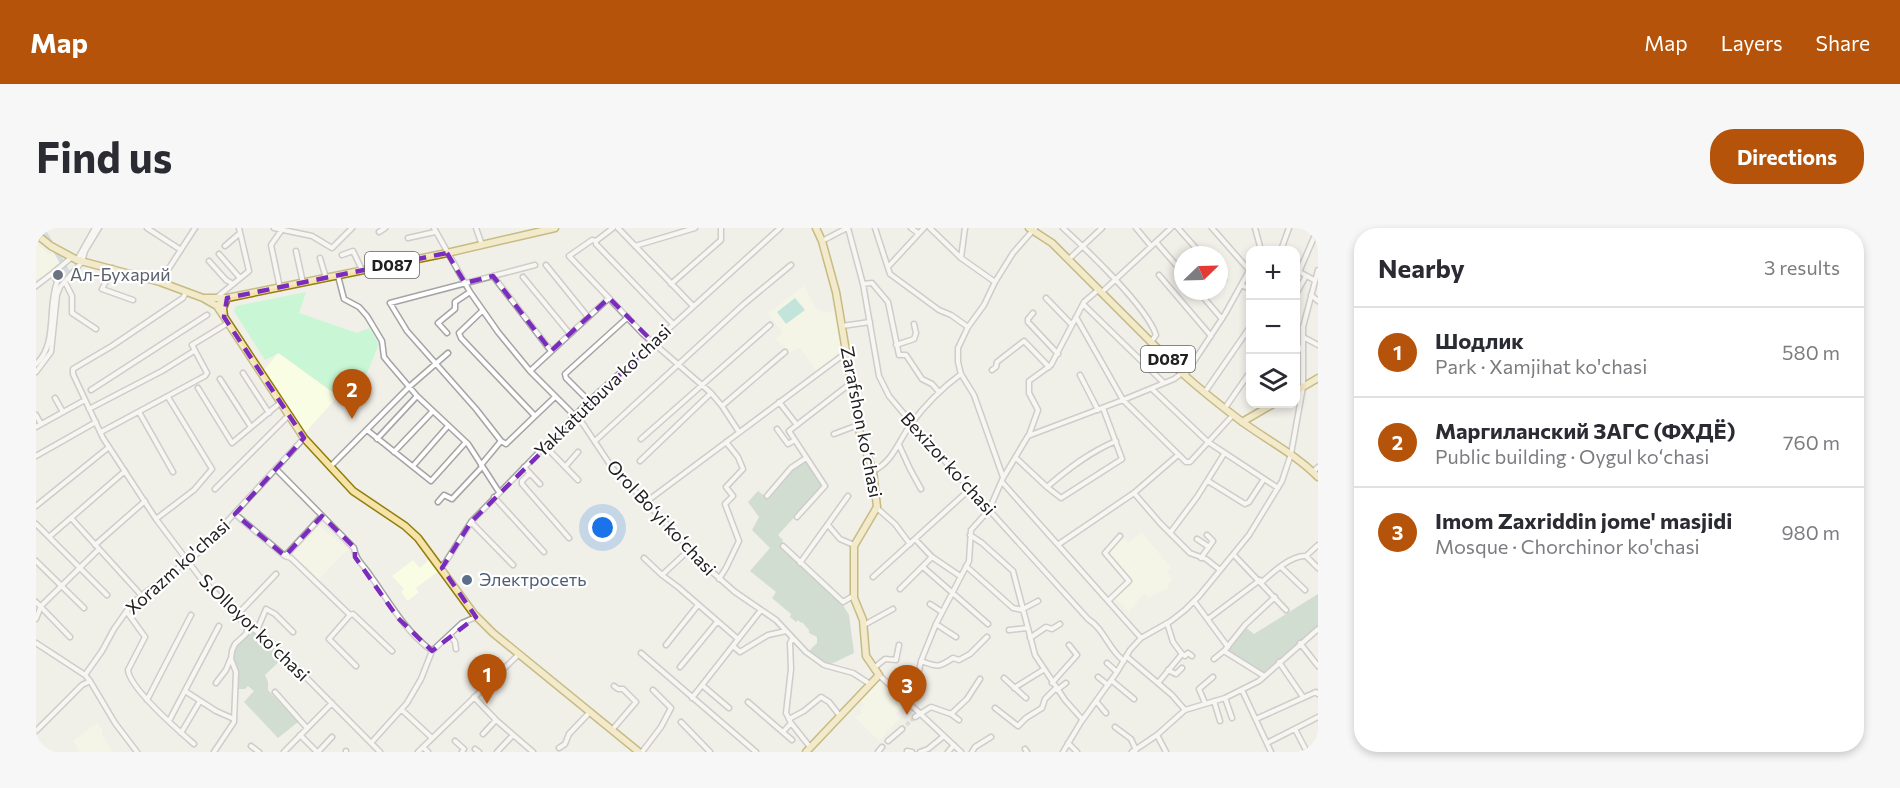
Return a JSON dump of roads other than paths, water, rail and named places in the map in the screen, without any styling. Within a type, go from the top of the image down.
[{"type":"main road","name":"D087","points":[[203,298],[227,298],[303,284],[482,245],[532,230],[555,228]]},
{"type":"main road","name":"Zarafshon koʻchasi","points":[[816,228],[836,292],[859,425],[873,471],[877,507],[855,545],[854,595],[864,625],[864,650],[879,675]]},
{"type":"main road","name":"D087","points":[[1032,229],[1069,259],[1204,392],[1242,422],[1316,472]]},
{"type":"main road","name":"D087","points":[[36,234],[72,261],[113,268],[203,298],[217,306],[226,320]]},
{"type":"main road","name":"D087","points":[[217,306],[227,298]]},
{"type":"main road","points":[[227,298],[223,308],[226,320],[288,416],[330,468],[353,491],[409,530],[476,616],[518,655],[640,752]]},
{"type":"main road","points":[[1300,389],[1318,378]]},
{"type":"main road","points":[[1242,422],[1266,408]]},
{"type":"main road","points":[[808,751],[879,675]]},
{"type":"street","points":[[36,372],[51,352],[57,295],[65,282],[72,261],[97,228]]},
{"type":"street","points":[[147,228],[181,250]]},
{"type":"street","points":[[160,282],[195,228]]},
{"type":"street","points":[[274,228],[312,236],[332,248],[352,228]]},
{"type":"street","points":[[343,228],[347,233]]},
{"type":"street","points":[[380,232],[385,228]]},
{"type":"street","points":[[476,228],[482,245]]},
{"type":"street","points":[[613,228],[596,241],[592,240],[569,256],[643,334],[711,393],[739,432]]},
{"type":"street","points":[[618,228],[693,306]]},
{"type":"street","points":[[635,246],[695,228]]},
{"type":"street","points":[[671,284],[721,240],[721,228]]},
{"type":"street","points":[[770,228],[774,233]]},
{"type":"street","name":"Yakkatutbuva koʻchasi","points":[[440,567],[445,563],[471,522],[589,401],[780,228]]},
{"type":"street","points":[[822,242],[847,228]]},
{"type":"street","name":"Bexizor koʻchasi","points":[[847,228],[863,285],[879,376],[889,396],[911,424],[1101,630],[1109,646],[1124,661]]},
{"type":"street","points":[[875,228],[890,274],[939,310],[968,327]]},
{"type":"street","points":[[911,228],[918,233]]},
{"type":"street","points":[[888,267],[924,228]]},
{"type":"street","points":[[930,228],[962,258],[995,282]]},
{"type":"street","points":[[962,258],[965,228]]},
{"type":"street","points":[[1063,228],[1150,321],[1156,335],[1151,342]]},
{"type":"street","points":[[1069,259],[1102,228]]},
{"type":"street","points":[[1136,228],[1151,246]]},
{"type":"street","points":[[907,701],[916,686],[921,660],[936,624],[969,561],[970,535],[974,525],[989,510],[1028,436],[1038,411],[1029,393],[1030,379],[1049,367],[1084,302],[1114,280],[1170,228]]},
{"type":"street","points":[[1178,228],[1194,246]]},
{"type":"street","points":[[1212,228],[1246,266]]},
{"type":"street","points":[[1255,228],[1260,246]]},
{"type":"street","points":[[1282,246],[1289,228]]},
{"type":"street","points":[[1300,265],[1318,228]]},
{"type":"street","points":[[280,288],[271,245],[282,229]]},
{"type":"street","points":[[1032,229],[1017,247],[995,282],[984,305],[961,338],[958,362],[974,395],[1003,480],[1141,638]]},
{"type":"street","points":[[225,246],[240,230]]},
{"type":"street","points":[[215,299],[249,271],[240,230]]},
{"type":"street","points":[[408,238],[435,230]]},
{"type":"street","name":"Orol Boʻyi koʻchasi","points":[[435,230],[482,311],[530,371],[575,415],[613,470],[718,579],[776,620],[792,639],[824,665],[853,673],[870,684]]},
{"type":"street","points":[[596,241],[596,244],[673,324]]},
{"type":"street","points":[[1156,242],[1174,263]]},
{"type":"street","points":[[296,251],[303,284]]},
{"type":"street","points":[[342,255],[353,251],[362,271]]},
{"type":"street","points":[[219,254],[240,278]]},
{"type":"street","points":[[320,258],[326,279]]},
{"type":"street","points":[[36,286],[72,261]]},
{"type":"street","points":[[209,261],[226,280],[233,284]]},
{"type":"street","points":[[535,265],[390,303],[404,326],[505,445],[555,397]]},
{"type":"street","points":[[546,265],[588,317]]},
{"type":"street","points":[[595,441],[791,265]]},
{"type":"street","points":[[113,268],[102,289],[132,300]]},
{"type":"street","points":[[1063,752],[1082,719],[1126,656],[1141,638],[1167,623],[1194,601],[1249,535],[1278,488],[1291,454],[1303,387],[1303,327],[1318,270]]},
{"type":"street","points":[[36,364],[44,356],[49,341],[53,294],[57,282],[53,273]]},
{"type":"street","points":[[1300,273],[1314,280]]},
{"type":"street","points":[[1159,275],[1211,336]]},
{"type":"street","points":[[338,276],[345,299],[364,312],[382,342],[385,358],[432,412],[466,442],[499,492]]},
{"type":"street","points":[[493,276],[551,351]]},
{"type":"street","points":[[523,276],[570,334]]},
{"type":"street","points":[[1300,287],[1306,276]]},
{"type":"street","points":[[1028,436],[1101,409],[1184,374],[1222,319],[1246,277]]},
{"type":"street","points":[[65,282],[72,296],[72,313],[96,329]]},
{"type":"street","points":[[863,285],[872,284],[886,298],[900,355],[905,354],[922,379],[932,384],[939,392]]},
{"type":"street","points":[[1241,285],[1246,288]]},
{"type":"street","name":"S.Olloyor koʻchasi","points":[[186,292],[183,298],[112,346],[73,369],[73,374],[109,447],[187,562],[236,616],[269,640],[380,752]]},
{"type":"street","points":[[447,333],[438,323],[455,309],[455,302],[470,292]]},
{"type":"street","points":[[1311,295],[1318,301]]},
{"type":"street","points":[[530,371],[609,298]]},
{"type":"street","points":[[1046,298],[1072,325]]},
{"type":"street","points":[[1206,300],[1222,319]]},
{"type":"street","points":[[1084,305],[1164,383]]},
{"type":"street","points":[[482,311],[460,332],[459,336],[535,416]]},
{"type":"street","points":[[1033,313],[1028,322],[1058,354]]},
{"type":"street","points":[[91,390],[207,315]]},
{"type":"street","points":[[589,401],[566,378],[565,374],[628,317]]},
{"type":"street","points":[[1076,317],[1123,400],[1186,462],[1190,462],[1233,415]]},
{"type":"street","points":[[100,432],[168,398],[207,374],[191,347],[226,320]]},
{"type":"street","points":[[842,326],[870,322]]},
{"type":"street","points":[[897,345],[914,339],[916,333],[914,324]]},
{"type":"street","points":[[641,439],[770,325]]},
{"type":"street","points":[[1204,392],[1246,334]]},
{"type":"street","points":[[1303,337],[1318,345]]},
{"type":"street","points":[[992,370],[997,367],[997,362],[1024,340],[1049,367]]},
{"type":"street","points":[[90,409],[162,371],[194,351]]},
{"type":"street","points":[[722,406],[785,352]]},
{"type":"street","points":[[646,502],[847,352]]},
{"type":"street","points":[[330,468],[409,387],[448,353]]},
{"type":"street","points":[[243,373],[269,413]]},
{"type":"street","points":[[873,471],[885,463],[911,424],[939,392],[962,374]]},
{"type":"street","points":[[1016,458],[1061,498],[1122,459],[1101,409],[1080,375]]},
{"type":"street","points":[[220,379],[250,427]]},
{"type":"street","points":[[1225,409],[1246,379]]},
{"type":"street","points":[[796,517],[825,486],[789,431],[852,383]]},
{"type":"street","points":[[198,388],[232,443],[280,403]]},
{"type":"street","points":[[1151,388],[1208,442],[1278,488]]},
{"type":"street","points":[[640,461],[711,393]]},
{"type":"street","points":[[377,440],[417,396]]},
{"type":"street","points":[[55,398],[63,412]]},
{"type":"street","points":[[156,519],[194,490],[212,469],[168,398]]},
{"type":"street","points":[[36,415],[38,425],[85,400]]},
{"type":"street","points":[[779,402],[796,425]]},
{"type":"street","points":[[139,412],[173,472]]},
{"type":"street","points":[[394,452],[432,412]]},
{"type":"street","points":[[215,489],[288,416]]},
{"type":"street","points":[[36,456],[96,422]]},
{"type":"street","points":[[834,434],[859,425]]},
{"type":"street","points":[[413,466],[448,426]]},
{"type":"street","points":[[777,429],[788,444],[795,440]]},
{"type":"street","points":[[367,430],[432,481],[466,442]]},
{"type":"street","name":"Xorazm ko'chasi","points":[[84,675],[133,602],[187,562],[235,514],[304,438]]},
{"type":"street","points":[[438,502],[444,495],[452,499],[501,441]]},
{"type":"street","points":[[1047,487],[1063,472],[1095,450],[1116,441]]},
{"type":"street","points":[[718,579],[739,541],[725,504],[733,496],[726,487],[743,469],[738,457],[726,442]]},
{"type":"street","points":[[899,444],[921,489]]},
{"type":"street","points":[[544,446],[578,480]]},
{"type":"street","points":[[36,506],[109,447]]},
{"type":"street","points":[[565,467],[578,452]]},
{"type":"street","points":[[1170,533],[1208,481],[1224,454]]},
{"type":"street","points":[[1059,544],[1134,493],[1178,455]]},
{"type":"street","points":[[767,496],[791,468],[806,458]]},
{"type":"street","points":[[524,467],[540,484]]},
{"type":"street","points":[[276,469],[354,548],[355,557],[369,572],[398,618],[432,651]]},
{"type":"street","points":[[49,537],[125,471]]},
{"type":"street","points":[[530,473],[522,484],[569,538]]},
{"type":"street","points":[[1208,481],[1245,504],[1249,502],[1264,479]]},
{"type":"street","points":[[873,577],[970,489]]},
{"type":"street","points":[[1134,493],[1190,553],[1206,559],[1220,570]]},
{"type":"street","points":[[800,563],[848,496]]},
{"type":"street","points":[[494,497],[544,552]]},
{"type":"street","points":[[36,619],[41,607],[97,547],[145,501]]},
{"type":"street","points":[[877,507],[895,524],[910,544]]},
{"type":"street","points":[[235,514],[285,556],[291,558],[350,615],[353,614],[392,651]]},
{"type":"street","points":[[285,556],[322,516]]},
{"type":"street","points":[[71,518],[141,596]]},
{"type":"street","points":[[471,522],[513,565]]},
{"type":"street","points":[[36,524],[107,595]]},
{"type":"street","points":[[827,524],[840,539],[855,545]]},
{"type":"street","points":[[970,535],[1013,571],[1035,655],[1056,689],[1082,719]]},
{"type":"street","points":[[1201,558],[1213,540],[1207,535]]},
{"type":"street","points":[[1108,601],[1129,581],[1105,553],[1120,536]]},
{"type":"street","points":[[1197,538],[1209,547]]},
{"type":"street","points":[[915,539],[932,557],[960,576]]},
{"type":"street","points":[[1305,556],[1318,544]]},
{"type":"street","points":[[783,546],[843,602],[854,595]]},
{"type":"street","points":[[662,575],[690,549]]},
{"type":"street","points":[[1234,555],[1286,610]]},
{"type":"street","points":[[1208,619],[1301,555],[1318,568]]},
{"type":"street","points":[[900,589],[932,557]]},
{"type":"street","points":[[644,558],[738,639]]},
{"type":"street","points":[[36,561],[84,608]]},
{"type":"street","points":[[966,566],[1013,608],[1023,610],[1038,601]]},
{"type":"street","points":[[923,567],[988,624]]},
{"type":"street","points":[[1281,567],[1305,590]]},
{"type":"street","points":[[236,616],[276,574]]},
{"type":"street","points":[[1214,658],[1226,649],[1245,625],[1275,597]]},
{"type":"street","points":[[1194,601],[1226,649],[1264,676]]},
{"type":"street","points":[[36,602],[70,637]]},
{"type":"street","points":[[930,604],[942,612]]},
{"type":"street","points":[[666,645],[698,605]]},
{"type":"street","points":[[257,631],[266,609],[275,614],[293,632]]},
{"type":"street","points":[[864,625],[893,609]]},
{"type":"street","points":[[692,698],[761,610]]},
{"type":"street","points":[[127,612],[145,637],[128,673],[147,700],[194,744]]},
{"type":"street","points":[[147,700],[191,615]]},
{"type":"street","points":[[350,615],[329,639],[356,666]]},
{"type":"street","points":[[371,743],[402,709],[420,679],[432,651],[462,623],[476,616]]},
{"type":"street","points":[[680,667],[717,622]]},
{"type":"street","points":[[1167,623],[1173,642],[1182,654],[1185,656],[1188,653],[1192,656]]},
{"type":"street","points":[[936,624],[956,637]]},
{"type":"street","points":[[1030,638],[1046,627],[1052,629],[1060,624]]},
{"type":"street","points":[[169,721],[219,626]]},
{"type":"street","points":[[216,683],[226,670],[235,644],[246,634],[248,626]]},
{"type":"street","points":[[1009,630],[1027,628]]},
{"type":"street","points":[[1115,727],[1131,739],[1134,751],[1157,735],[1185,710],[1225,698],[1264,676],[1318,629]]},
{"type":"street","points":[[733,646],[740,652],[768,635],[786,631]]},
{"type":"street","points":[[450,636],[456,649]]},
{"type":"street","points":[[921,660],[939,666],[953,658],[959,660],[970,654],[987,637]]},
{"type":"street","points":[[792,639],[790,643],[791,675],[786,704],[790,721],[808,751]]},
{"type":"street","points":[[36,643],[90,681],[137,752]]},
{"type":"street","points":[[1300,643],[1318,666]]},
{"type":"street","points":[[874,668],[885,659],[896,660],[899,645]]},
{"type":"street","points":[[1052,683],[1077,655],[1069,645]]},
{"type":"street","points":[[641,653],[756,752]]},
{"type":"street","points":[[1158,682],[1182,654]]},
{"type":"street","points":[[418,752],[518,655]]},
{"type":"street","points":[[1126,656],[1158,682],[1185,710]]},
{"type":"street","points":[[214,752],[229,733],[234,719],[236,672],[231,659]]},
{"type":"street","points":[[1279,662],[1304,697]]},
{"type":"street","points":[[1107,663],[1117,672]]},
{"type":"street","points":[[1168,670],[1176,674],[1182,668]]},
{"type":"street","points":[[1014,688],[1043,670]]},
{"type":"street","name":"Zarafshon koʻchasi","points":[[879,675],[907,701],[917,715],[961,752]]},
{"type":"street","points":[[1098,677],[1110,682],[1134,699]]},
{"type":"street","points":[[1204,704],[1199,689],[1213,677]]},
{"type":"street","points":[[1004,678],[1026,698]]},
{"type":"street","points":[[951,714],[967,699],[980,679]]},
{"type":"street","points":[[36,730],[82,685],[90,681]]},
{"type":"street","points":[[995,708],[1018,726],[1042,708],[1044,699],[1066,683]]},
{"type":"street","points":[[611,731],[636,702],[623,689],[615,686]]},
{"type":"street","points":[[702,686],[729,708]]},
{"type":"street","points":[[640,752],[661,727],[671,708],[653,690]]},
{"type":"street","points":[[1242,690],[1271,752]]},
{"type":"street","points":[[185,691],[234,719]]},
{"type":"street","points":[[275,692],[307,729]]},
{"type":"street","points":[[1256,719],[1316,692],[1318,694]]},
{"type":"street","points":[[474,698],[533,752]]},
{"type":"street","points":[[783,732],[790,721],[807,709],[816,699],[821,698],[829,702],[840,716]]},
{"type":"street","points":[[1225,698],[1232,718]]},
{"type":"street","points":[[181,733],[200,701]]},
{"type":"street","points":[[1096,701],[1106,712]]},
{"type":"street","points":[[1214,701],[1220,721]]},
{"type":"street","points":[[748,702],[792,740]]},
{"type":"street","points":[[284,752],[332,703]]},
{"type":"street","points":[[917,715],[929,707],[951,714],[959,720]]},
{"type":"street","points":[[402,709],[432,738]]},
{"type":"street","points":[[559,748],[589,713]]},
{"type":"street","points":[[1267,743],[1318,717]]},
{"type":"street","points":[[483,734],[496,720]]},
{"type":"street","points":[[681,722],[710,752]]},
{"type":"street","points":[[888,741],[902,729]]},
{"type":"street","points":[[1295,729],[1308,752]]},
{"type":"street","points":[[300,735],[317,752],[332,738]]},
{"type":"street","points":[[497,752],[513,735]]},
{"type":"street","points":[[1157,735],[1166,752]]},
{"type":"street","points":[[920,752],[928,749],[944,736]]},
{"type":"street","points":[[972,752],[975,747],[991,738]]},
{"type":"street","points":[[455,741],[464,749],[462,752]]},
{"type":"street","points":[[1068,743],[1077,752]]},
{"type":"street","points":[[948,752],[954,745]]},
{"type":"street","points":[[251,746],[259,752]]},
{"type":"street","points":[[423,747],[428,752]]},
{"type":"street","points":[[878,752],[882,747]]},
{"type":"waterway","points":[[42,228],[70,276]]},
{"type":"waterway","points":[[36,367],[50,345]]},
{"type":"tunnel","points":[[902,729],[915,717]]},
{"type":"place","name":"Ал-Бухарий","points":[[58,275]]},
{"type":"place","name":"Маргиланский ЗАГС (ФХДЁ)","points":[[352,419]]},
{"type":"place","name":"Электросеть","points":[[467,580]]},
{"type":"place","name":"Шодлик","points":[[487,704]]},
{"type":"place","name":"Imom Zaxriddin jome' masjidi","points":[[907,715]]}]
